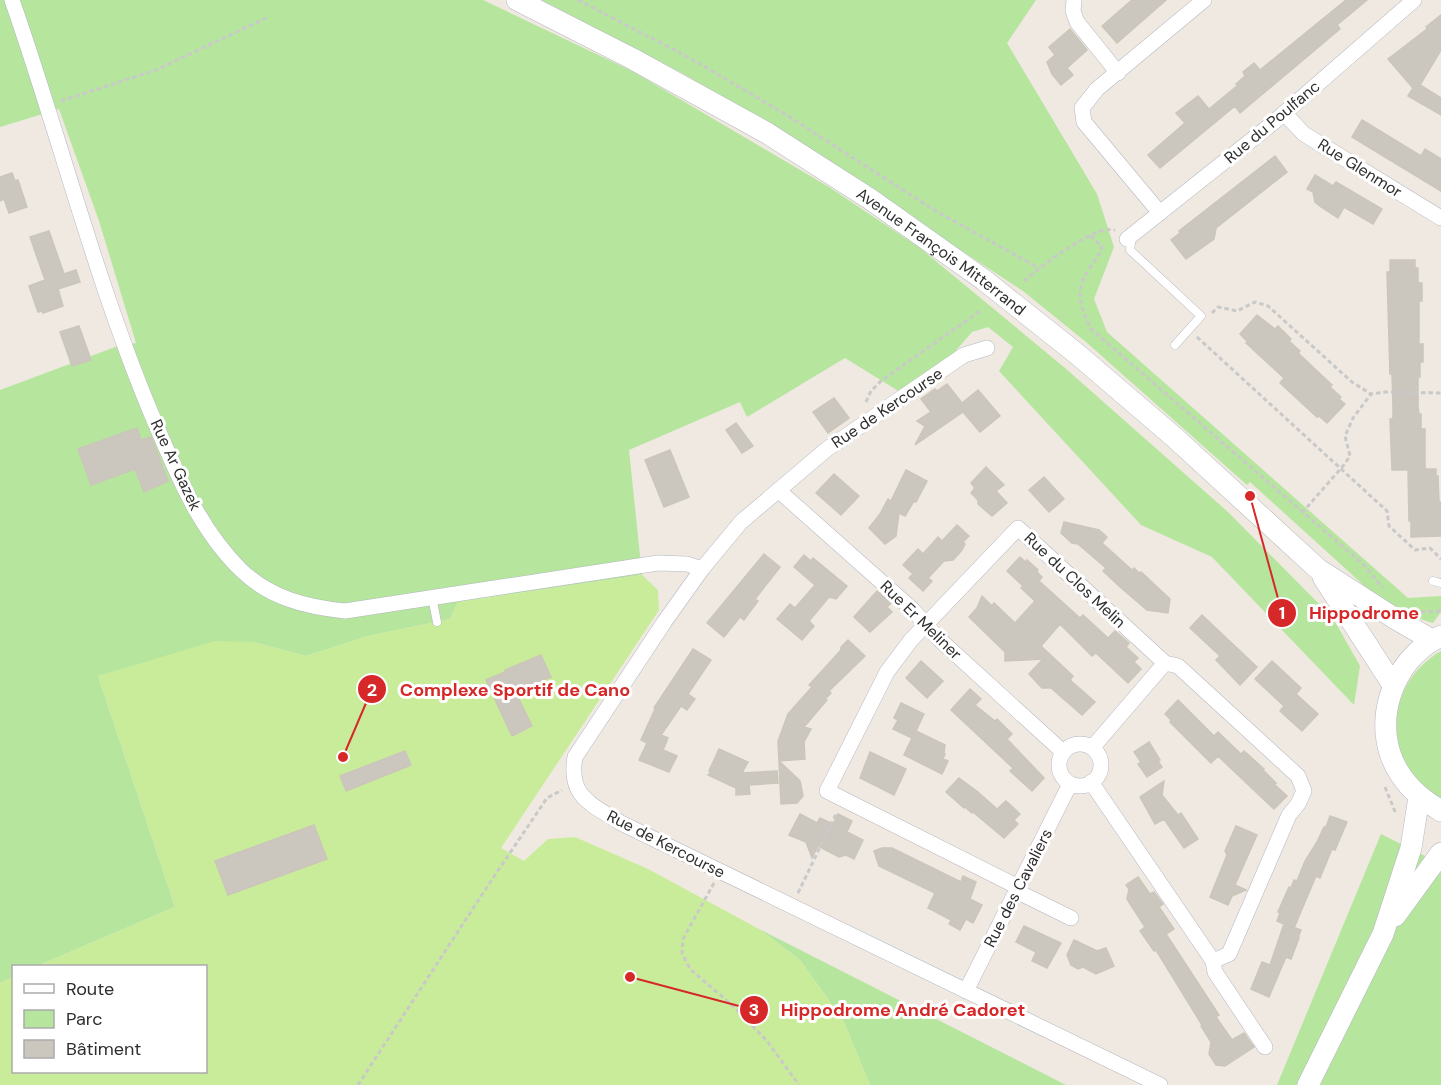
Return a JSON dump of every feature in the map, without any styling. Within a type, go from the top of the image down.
[{"type":"main road","name":"Avenue François Mitterrand","points":[[517,0],[631,58],[767,133],[889,212],[984,280],[1077,354],[1174,437],[1318,569],[1394,618],[1437,638]]},
{"type":"main road","name":"Avenue François Mitterrand","points":[[1318,569],[1393,685]]},
{"type":"main road","points":[[1437,638],[1416,652],[1403,667],[1393,685],[1386,714],[1388,745],[1399,773],[1419,797],[1441,812]]},
{"type":"main road","points":[[1308,1085],[1383,934],[1411,849],[1419,797]]},
{"type":"main road","points":[[1383,934],[1441,853]]},
{"type":"street","name":"Rue Ar Gazek","points":[[12,0],[131,365],[190,501],[219,545],[243,571],[266,589],[288,600],[316,608],[345,611],[658,563],[687,564],[702,569]]},
{"type":"street","points":[[1074,0],[1073,11],[1077,22],[1118,73]]},
{"type":"street","points":[[1160,213],[1084,123],[1082,108],[1097,88],[1204,0]]},
{"type":"street","name":"Rue du Poulfanc","points":[[1129,237],[1284,113],[1414,0]]},
{"type":"street","name":"Rue Glenmor","points":[[1284,113],[1304,134],[1441,218]]},
{"type":"street","name":"Rue de Kercourse","points":[[987,348],[964,355],[827,449],[741,522],[702,569],[665,621],[575,757],[572,771],[574,783],[581,795],[590,803],[621,823],[1160,1085]]},
{"type":"street","name":"Rue Er Meliner","points":[[778,490],[927,624],[939,639],[1063,752]]},
{"type":"street","name":"Rue du Clos Melin","points":[[843,800],[827,791],[887,672],[911,640],[1018,528],[1165,663],[1178,666],[1298,776],[1304,791],[1298,804],[1289,815],[1229,954],[1213,961]]},
{"type":"street","points":[[1092,748],[1165,663]]},
{"type":"street","points":[[1078,744],[1092,748],[1100,761],[1100,770],[1091,783],[1070,784],[1065,781],[1059,766],[1063,752],[1078,744]]},
{"type":"street","points":[[1091,783],[1213,961],[1215,972],[1265,1047]]},
{"type":"street","name":"Rue des Cavaliers","points":[[966,991],[1070,784]]},
{"type":"street","points":[[843,800],[1071,918]]},
{"type":"lane","points":[[1129,237],[1130,250],[1202,316],[1175,345]]},
{"type":"lane","points":[[432,597],[437,622]]},
{"type":"path","points":[[578,0],[690,58],[785,114],[934,210],[1039,268]]},
{"type":"path","points":[[48,106],[156,70],[266,18]]},
{"type":"path","points":[[1024,281],[1039,268],[1090,236],[1108,228],[1122,232],[1129,237]]},
{"type":"path","points":[[1090,236],[1102,246],[1101,255],[1088,270],[1081,285],[1080,307],[1091,329],[1362,564],[1387,594]]},
{"type":"path","points":[[1202,316],[1210,316],[1218,307],[1237,311],[1254,302],[1268,306],[1352,382],[1371,394],[1441,393]]},
{"type":"path","points":[[868,421],[865,405],[871,391],[876,386],[980,311]]},
{"type":"path","points":[[1189,330],[1387,511],[1389,526],[1415,550],[1430,548],[1441,559]]},
{"type":"path","points":[[1302,513],[1350,456],[1346,436],[1353,418],[1371,394]]},
{"type":"path","points":[[1418,612],[1441,611]]},
{"type":"path","points":[[1381,781],[1392,800],[1397,815]]},
{"type":"path","points":[[358,1085],[547,798],[574,783]]},
{"type":"path","points":[[792,907],[843,800]]},
{"type":"path","points":[[720,872],[683,939],[682,953],[690,969],[733,1006],[767,1041],[799,1085]]},
{"type":"green space","points":[[0,0],[483,0],[632,71],[829,187],[920,248],[1065,368],[1228,512],[1333,618],[1360,666],[1354,705],[1212,557],[1141,525],[999,371],[1013,347],[988,327],[972,332],[913,400],[845,358],[747,417],[740,402],[629,450],[642,575],[458,602],[450,619],[368,636],[306,656],[253,642],[98,676],[175,907],[39,965],[12,965],[12,977],[0,983],[0,390],[118,346],[136,343],[99,221],[59,109],[0,127]]},
{"type":"green space","points":[[541,0],[1036,0],[1007,43],[1097,194],[1114,247],[1094,299],[1107,332],[1408,598],[1441,596],[1441,612],[1433,623],[1391,610],[1250,482],[1247,485],[1086,342],[1023,291],[752,113],[680,72]]},
{"type":"green space","points":[[642,575],[658,590],[659,610],[501,848],[524,861],[548,839],[575,837],[648,869],[759,929],[800,960],[843,1020],[870,1085],[0,1085],[0,983],[12,977],[12,1073],[207,1073],[207,965],[39,965],[175,907],[98,676],[215,641],[253,642],[306,656],[368,636],[450,619],[458,602]]},
{"type":"green space","points":[[1441,651],[1441,801],[1418,784],[1405,764],[1396,728],[1403,693],[1412,677]]},
{"type":"green space","points":[[1381,834],[1441,864],[1441,1085],[1277,1085]]},
{"type":"green space","points":[[759,929],[1066,1085],[870,1085],[843,1020],[800,960]]},
{"type":"building","points":[[1132,0],[1166,0],[1117,43],[1102,26]]},
{"type":"building","points":[[1346,0],[1367,0],[1337,25],[1340,29],[1240,113],[1235,106],[1160,168],[1148,155],[1185,123],[1176,113],[1198,96],[1209,109],[1238,85],[1236,84],[1245,76],[1243,72],[1254,63],[1260,70]]},
{"type":"building","points":[[1441,15],[1441,50],[1420,85],[1441,98],[1441,115],[1408,96],[1413,88],[1388,59],[1427,29],[1426,27]]},
{"type":"building","points":[[1070,29],[1087,50],[1067,68],[1073,75],[1061,85],[1052,74],[1047,62],[1055,55],[1049,47]]},
{"type":"building","points":[[1362,120],[1421,156],[1425,149],[1441,159],[1441,191],[1352,137]]},
{"type":"building","points":[[1275,156],[1287,172],[1216,228],[1214,239],[1186,259],[1171,240],[1180,233],[1179,231]]},
{"type":"building","points":[[12,173],[15,181],[18,180],[27,207],[9,213],[4,199],[0,201],[0,177]]},
{"type":"building","points":[[1315,175],[1333,186],[1336,182],[1382,209],[1373,224],[1344,207],[1338,218],[1315,202],[1313,192],[1307,189]]},
{"type":"building","points":[[49,231],[64,274],[76,270],[80,282],[58,289],[63,306],[43,313],[38,312],[29,286],[45,280],[30,237]]},
{"type":"building","points":[[1390,260],[1415,260],[1415,268],[1418,268],[1418,283],[1422,283],[1422,301],[1419,301],[1419,344],[1423,344],[1423,362],[1420,362],[1420,377],[1418,377],[1418,406],[1419,414],[1421,414],[1421,429],[1425,429],[1425,469],[1436,469],[1436,476],[1438,476],[1441,536],[1411,537],[1408,470],[1392,470],[1390,419],[1393,419],[1393,407],[1387,272],[1390,272]]},
{"type":"building","points":[[1257,315],[1275,329],[1278,326],[1300,351],[1298,353],[1332,385],[1330,387],[1341,397],[1339,399],[1345,404],[1327,423],[1319,416],[1317,417],[1280,383],[1284,378],[1246,343],[1248,342],[1240,334]]},
{"type":"building","points":[[79,326],[91,360],[72,366],[60,332]]},
{"type":"building","points":[[947,384],[962,403],[978,390],[1000,416],[980,432],[963,412],[915,445],[925,426],[917,421],[931,412],[921,399]]},
{"type":"building","points":[[834,398],[849,418],[828,433],[813,412]]},
{"type":"building","points":[[736,423],[753,446],[742,453],[726,430]]},
{"type":"building","points":[[137,428],[141,440],[151,437],[168,481],[144,492],[135,469],[91,485],[78,449]]},
{"type":"building","points":[[670,450],[689,497],[664,507],[645,460]]},
{"type":"building","points":[[986,467],[1004,485],[996,491],[1007,503],[992,516],[978,504],[978,500],[971,493],[975,488],[971,483]]},
{"type":"building","points":[[906,470],[927,481],[916,502],[914,501],[905,516],[899,513],[896,536],[885,544],[869,528],[888,499],[891,501]]},
{"type":"building","points":[[834,474],[859,496],[841,515],[816,493]]},
{"type":"building","points":[[1044,477],[1064,499],[1049,512],[1029,490]]},
{"type":"building","points":[[1064,522],[1099,530],[1107,537],[1102,543],[1132,570],[1134,568],[1139,573],[1141,572],[1170,599],[1168,613],[1147,610],[1119,586],[1103,571],[1106,568],[1061,533]]},
{"type":"building","points":[[957,525],[969,536],[963,542],[965,544],[962,550],[953,560],[944,561],[928,578],[932,581],[923,591],[909,578],[913,574],[903,565],[918,549],[923,554],[938,537],[942,541]]},
{"type":"building","points":[[764,554],[780,567],[755,599],[758,601],[744,620],[740,617],[724,637],[707,623]]},
{"type":"building","points":[[804,555],[811,561],[813,558],[847,586],[836,599],[829,597],[809,621],[814,626],[802,640],[777,619],[790,604],[795,608],[815,585],[794,567]]},
{"type":"building","points":[[1020,557],[1038,570],[1037,572],[1042,577],[1039,581],[1080,618],[1083,615],[1108,638],[1115,631],[1129,643],[1126,647],[1138,658],[1134,662],[1141,669],[1128,683],[1096,653],[1092,656],[1060,624],[1041,646],[1073,676],[1070,680],[1095,702],[1082,715],[1051,688],[1042,688],[1029,674],[1043,659],[1005,661],[1005,652],[969,617],[977,608],[982,596],[992,606],[994,603],[1015,623],[1035,601],[1007,571]]},
{"type":"building","points":[[877,591],[891,603],[887,607],[892,612],[870,632],[854,617]]},
{"type":"building","points":[[1202,615],[1257,667],[1240,685],[1216,660],[1220,656],[1190,628]]},
{"type":"building","points":[[848,640],[865,656],[829,691],[831,693],[825,699],[827,700],[804,727],[811,729],[804,742],[805,759],[779,761],[778,741],[788,714],[812,687],[809,685]]},
{"type":"building","points":[[693,649],[711,660],[688,694],[695,699],[687,710],[681,706],[661,735],[668,738],[663,750],[677,756],[669,772],[639,760],[647,743],[641,740],[654,708]]},
{"type":"building","points":[[541,655],[551,677],[515,691],[532,726],[512,736],[486,680]]},
{"type":"building","points":[[921,661],[943,681],[927,698],[906,678]]},
{"type":"building","points":[[1272,661],[1301,688],[1296,694],[1318,714],[1302,731],[1280,711],[1284,706],[1255,679]]},
{"type":"building","points":[[970,689],[981,699],[975,705],[995,721],[997,719],[1012,734],[1007,739],[1044,778],[1032,791],[1010,771],[1013,768],[951,710]]},
{"type":"building","points":[[1178,700],[1214,736],[1218,732],[1241,754],[1244,751],[1264,769],[1276,783],[1274,784],[1287,796],[1274,809],[1218,756],[1211,763],[1170,722],[1171,720],[1165,714]]},
{"type":"building","points":[[901,703],[924,714],[916,731],[945,745],[943,759],[948,761],[942,774],[904,755],[912,738],[893,729],[898,720],[894,718]]},
{"type":"building","points":[[1149,742],[1162,767],[1147,777],[1138,764],[1141,762],[1134,752]]},
{"type":"building","points":[[719,749],[748,762],[742,773],[777,771],[778,783],[749,785],[750,794],[736,795],[736,788],[708,775]]},
{"type":"building","points":[[405,751],[411,765],[346,791],[340,776]]},
{"type":"building","points":[[870,752],[906,769],[894,795],[860,778]]},
{"type":"building","points":[[779,761],[800,781],[803,796],[797,803],[781,804]]},
{"type":"building","points":[[959,778],[997,809],[1006,801],[1020,814],[1014,820],[1018,824],[1004,838],[946,792]]},
{"type":"building","points":[[1164,781],[1162,795],[1178,815],[1181,813],[1198,839],[1184,848],[1164,819],[1155,824],[1140,797]]},
{"type":"building","points":[[800,814],[817,823],[820,818],[833,824],[838,814],[852,821],[847,832],[863,840],[854,859],[846,855],[839,857],[818,846],[812,858],[806,842],[789,835]]},
{"type":"building","points":[[1330,816],[1347,822],[1320,878],[1316,876],[1294,928],[1277,921],[1280,913],[1278,912],[1289,887],[1291,888],[1294,880],[1297,881],[1305,861],[1326,827]]},
{"type":"building","points":[[314,825],[327,859],[228,895],[215,861]]},
{"type":"building","points":[[1236,826],[1257,835],[1235,885],[1246,890],[1232,896],[1228,905],[1210,897]]},
{"type":"building","points":[[892,848],[961,882],[963,876],[976,882],[970,899],[982,905],[973,923],[966,919],[960,930],[949,924],[951,920],[928,908],[935,893],[879,866],[874,851]]},
{"type":"building","points":[[1138,877],[1150,894],[1154,892],[1163,904],[1159,907],[1174,929],[1166,934],[1219,1015],[1216,1017],[1232,1040],[1244,1033],[1254,1047],[1225,1066],[1216,1065],[1209,1054],[1211,1042],[1202,1025],[1156,950],[1154,951],[1140,931],[1145,927],[1127,899],[1129,889],[1126,885]]},
{"type":"building","points":[[1284,924],[1301,930],[1291,959],[1286,957],[1269,997],[1251,989],[1262,962],[1270,965]]},
{"type":"building","points":[[1024,926],[1061,943],[1047,968],[1032,961],[1036,952],[1016,942]]},
{"type":"building","points":[[1074,940],[1097,951],[1106,948],[1114,966],[1096,974],[1083,967],[1078,969],[1071,965],[1067,955]]},
{"type":"place","name":"Hippodrome","points":[[1250,496]]},
{"type":"place","name":"Complexe Sportif de Cano","points":[[343,757]]},
{"type":"place","name":"Hippodrome André Cadoret","points":[[630,977]]}]
